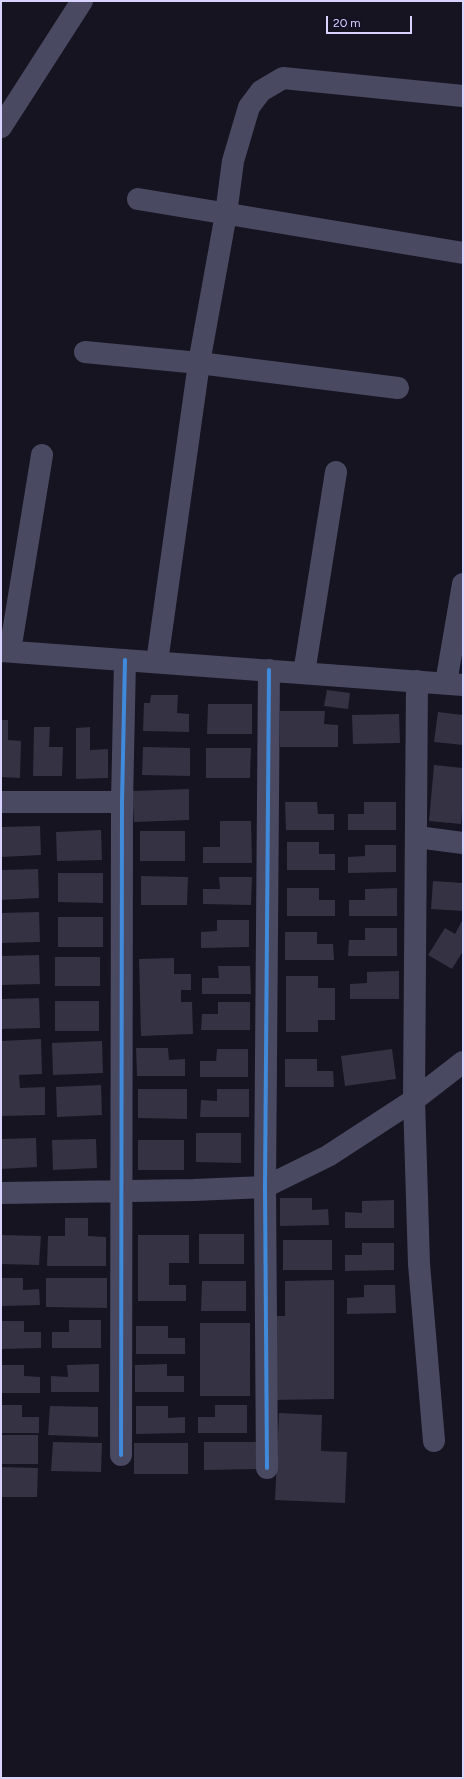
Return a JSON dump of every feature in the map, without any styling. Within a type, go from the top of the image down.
[{"type":"street","points":[[1,127],[82,1]]},
{"type":"street","points":[[157,662],[199,363],[226,214],[233,161],[249,107],[261,91],[283,78],[463,96]]},
{"type":"street","points":[[138,199],[463,253]]},
{"type":"street","points":[[85,352],[199,363],[398,388]]},
{"type":"street","points":[[42,455],[6,651],[455,684],[463,584]]},
{"type":"street","points":[[304,673],[336,472]]},
{"type":"street","points":[[121,1455],[122,802],[125,660]]},
{"type":"street","points":[[267,1468],[265,1186],[268,670]]},
{"type":"street","points":[[417,681],[414,1100],[419,1264],[434,1441]]},
{"type":"street","points":[[1,802],[122,802]]},
{"type":"street","points":[[417,837],[463,843]]},
{"type":"street","points":[[1,1193],[194,1190],[265,1186],[328,1156],[414,1100],[463,1062]]},
{"type":"building","points":[[327,690],[350,693],[348,709],[324,706]]},
{"type":"building","points":[[151,695],[178,695],[177,713],[189,714],[189,732],[143,731],[144,703],[150,703]]},
{"type":"building","points":[[208,704],[252,704],[252,734],[207,734]]},
{"type":"building","points":[[280,711],[325,711],[324,724],[338,725],[338,747],[280,747]]},
{"type":"building","points":[[438,712],[463,715],[463,745],[434,742]]},
{"type":"building","points":[[399,714],[400,743],[353,744],[352,715]]},
{"type":"building","points":[[1,720],[8,720],[8,740],[21,741],[20,778],[1,777]]},
{"type":"building","points":[[34,727],[50,727],[49,747],[63,747],[62,776],[33,776]]},
{"type":"building","points":[[90,727],[90,750],[108,749],[108,778],[76,779],[76,728]]},
{"type":"building","points":[[143,747],[190,748],[190,776],[142,775]]},
{"type":"building","points":[[206,748],[251,748],[250,778],[206,778]]},
{"type":"building","points":[[434,765],[463,768],[463,813],[462,812],[461,824],[429,821]]},
{"type":"building","points":[[189,789],[189,820],[134,822],[132,791]]},
{"type":"building","points":[[285,802],[317,802],[318,814],[334,814],[334,830],[286,830]]},
{"type":"building","points":[[364,802],[396,802],[396,830],[348,830],[348,814],[364,814]]},
{"type":"building","points":[[220,821],[251,821],[252,863],[203,863],[203,847],[220,847]]},
{"type":"building","points":[[40,826],[41,855],[1,857],[1,827]]},
{"type":"building","points":[[101,830],[102,860],[57,861],[56,832]]},
{"type":"building","points":[[140,831],[185,831],[185,861],[140,861]]},
{"type":"building","points":[[287,842],[319,842],[319,854],[335,854],[335,870],[287,870]]},
{"type":"building","points":[[365,845],[396,845],[396,872],[348,873],[348,857],[365,856]]},
{"type":"building","points":[[38,869],[39,898],[1,900],[1,870]]},
{"type":"building","points":[[58,873],[103,873],[103,903],[58,902]]},
{"type":"building","points":[[141,876],[188,877],[187,905],[141,905]]},
{"type":"building","points":[[219,877],[252,877],[251,905],[203,904],[203,889],[220,889]]},
{"type":"building","points":[[433,881],[463,883],[463,911],[431,909]]},
{"type":"building","points":[[287,888],[319,888],[319,900],[335,900],[335,916],[287,916]]},
{"type":"building","points":[[397,888],[397,916],[349,916],[349,900],[365,900],[365,889]]},
{"type":"building","points":[[39,912],[40,942],[1,943],[1,913]]},
{"type":"building","points":[[58,917],[103,917],[103,947],[58,947]]},
{"type":"building","points":[[463,919],[463,951],[452,969],[428,955],[445,928],[455,934]]},
{"type":"building","points":[[217,920],[249,920],[249,947],[201,948],[201,932],[217,931]]},
{"type":"building","points":[[365,928],[397,928],[397,956],[348,956],[349,940],[365,940]]},
{"type":"building","points":[[285,932],[317,932],[317,944],[333,944],[334,960],[285,960]]},
{"type":"building","points":[[39,955],[40,984],[1,985],[1,956]]},
{"type":"building","points":[[55,957],[100,957],[100,986],[55,986]]},
{"type":"building","points":[[174,958],[174,974],[191,974],[191,990],[181,990],[181,1002],[192,1002],[193,1034],[141,1036],[139,959]]},
{"type":"building","points":[[218,966],[250,966],[251,994],[202,994],[202,978],[219,978]]},
{"type":"building","points":[[399,971],[399,999],[350,999],[350,984],[367,983],[367,972]]},
{"type":"building","points":[[286,976],[318,976],[318,988],[335,988],[335,1020],[318,1020],[318,1032],[286,1032]]},
{"type":"building","points":[[39,998],[40,1028],[1,1029],[1,999]]},
{"type":"building","points":[[55,1001],[99,1001],[99,1031],[55,1031]]},
{"type":"building","points":[[218,1002],[250,1002],[250,1030],[201,1030],[202,1014],[218,1014]]},
{"type":"building","points":[[41,1039],[42,1074],[19,1075],[20,1088],[45,1087],[45,1115],[1,1116],[1,1041]]},
{"type":"building","points":[[102,1041],[103,1073],[53,1075],[52,1043]]},
{"type":"building","points":[[136,1048],[168,1048],[169,1060],[185,1059],[185,1076],[137,1076]]},
{"type":"building","points":[[217,1049],[248,1049],[248,1077],[200,1077],[200,1061],[216,1061]]},
{"type":"building","points":[[392,1049],[396,1079],[345,1086],[341,1056]]},
{"type":"building","points":[[285,1059],[317,1059],[317,1071],[333,1071],[334,1087],[285,1087]]},
{"type":"building","points":[[101,1085],[102,1115],[57,1117],[56,1087]]},
{"type":"building","points":[[138,1089],[187,1089],[187,1119],[138,1118]]},
{"type":"building","points":[[217,1089],[249,1089],[249,1117],[200,1117],[201,1100],[217,1101]]},
{"type":"building","points":[[196,1133],[241,1133],[241,1163],[196,1162]]},
{"type":"building","points":[[36,1138],[37,1167],[1,1169],[1,1139]]},
{"type":"building","points":[[96,1139],[97,1168],[53,1170],[52,1140]]},
{"type":"building","points":[[138,1140],[184,1140],[184,1170],[138,1170]]},
{"type":"building","points":[[280,1198],[312,1198],[312,1210],[328,1209],[329,1225],[280,1226]]},
{"type":"building","points":[[394,1200],[394,1228],[345,1228],[345,1212],[362,1213],[362,1201]]},
{"type":"building","points":[[65,1218],[88,1218],[88,1236],[106,1237],[106,1266],[47,1266],[48,1236],[65,1236]]},
{"type":"building","points":[[199,1234],[244,1234],[244,1264],[199,1264]]},
{"type":"building","points":[[1,1235],[41,1236],[39,1265],[1,1264]]},
{"type":"building","points":[[138,1235],[189,1235],[189,1263],[169,1263],[169,1285],[186,1285],[186,1301],[138,1301]]},
{"type":"building","points":[[283,1240],[332,1240],[332,1270],[283,1270]]},
{"type":"building","points":[[362,1243],[394,1243],[394,1270],[345,1271],[345,1255],[362,1255]]},
{"type":"building","points":[[1,1278],[23,1278],[23,1290],[39,1289],[40,1305],[1,1306]]},
{"type":"building","points":[[46,1278],[107,1278],[107,1308],[46,1307]]},
{"type":"building","points":[[334,1280],[334,1399],[274,1400],[274,1316],[285,1316],[285,1281]]},
{"type":"building","points":[[202,1281],[246,1281],[246,1311],[201,1311]]},
{"type":"building","points":[[364,1285],[395,1285],[396,1313],[347,1314],[347,1298],[364,1297]]},
{"type":"building","points":[[69,1320],[101,1320],[101,1348],[52,1348],[52,1332],[69,1332]]},
{"type":"building","points":[[1,1321],[24,1321],[24,1332],[41,1332],[41,1348],[1,1349]]},
{"type":"building","points":[[200,1323],[250,1323],[250,1396],[200,1396]]},
{"type":"building","points":[[136,1326],[168,1326],[168,1338],[185,1338],[185,1354],[136,1354]]},
{"type":"building","points":[[99,1364],[99,1392],[51,1392],[51,1376],[68,1377],[67,1365]]},
{"type":"building","points":[[167,1364],[167,1376],[184,1376],[184,1392],[135,1392],[135,1365]]},
{"type":"building","points":[[1,1365],[24,1365],[24,1376],[40,1377],[40,1393],[1,1393]]},
{"type":"building","points":[[1,1405],[22,1405],[22,1417],[39,1417],[39,1433],[1,1433]]},
{"type":"building","points":[[215,1405],[247,1405],[247,1433],[198,1433],[198,1417],[215,1417]]},
{"type":"building","points":[[50,1406],[98,1407],[98,1437],[48,1435]]},
{"type":"building","points":[[136,1406],[168,1406],[168,1418],[185,1417],[185,1433],[136,1434]]},
{"type":"building","points":[[279,1413],[322,1415],[321,1451],[347,1452],[345,1503],[275,1500]]},
{"type":"building","points":[[1,1435],[38,1435],[38,1464],[1,1464]]},
{"type":"building","points":[[53,1442],[102,1443],[101,1472],[51,1471]]},
{"type":"building","points":[[204,1442],[258,1442],[258,1469],[204,1470]]},
{"type":"building","points":[[134,1443],[188,1443],[188,1474],[134,1474]]},
{"type":"building","points":[[1,1467],[38,1468],[37,1497],[1,1497]]},
{"type":"cycle path","points":[[121,1455],[122,802],[125,660]]},
{"type":"cycle path","points":[[267,1468],[265,1187],[269,670]]}]
